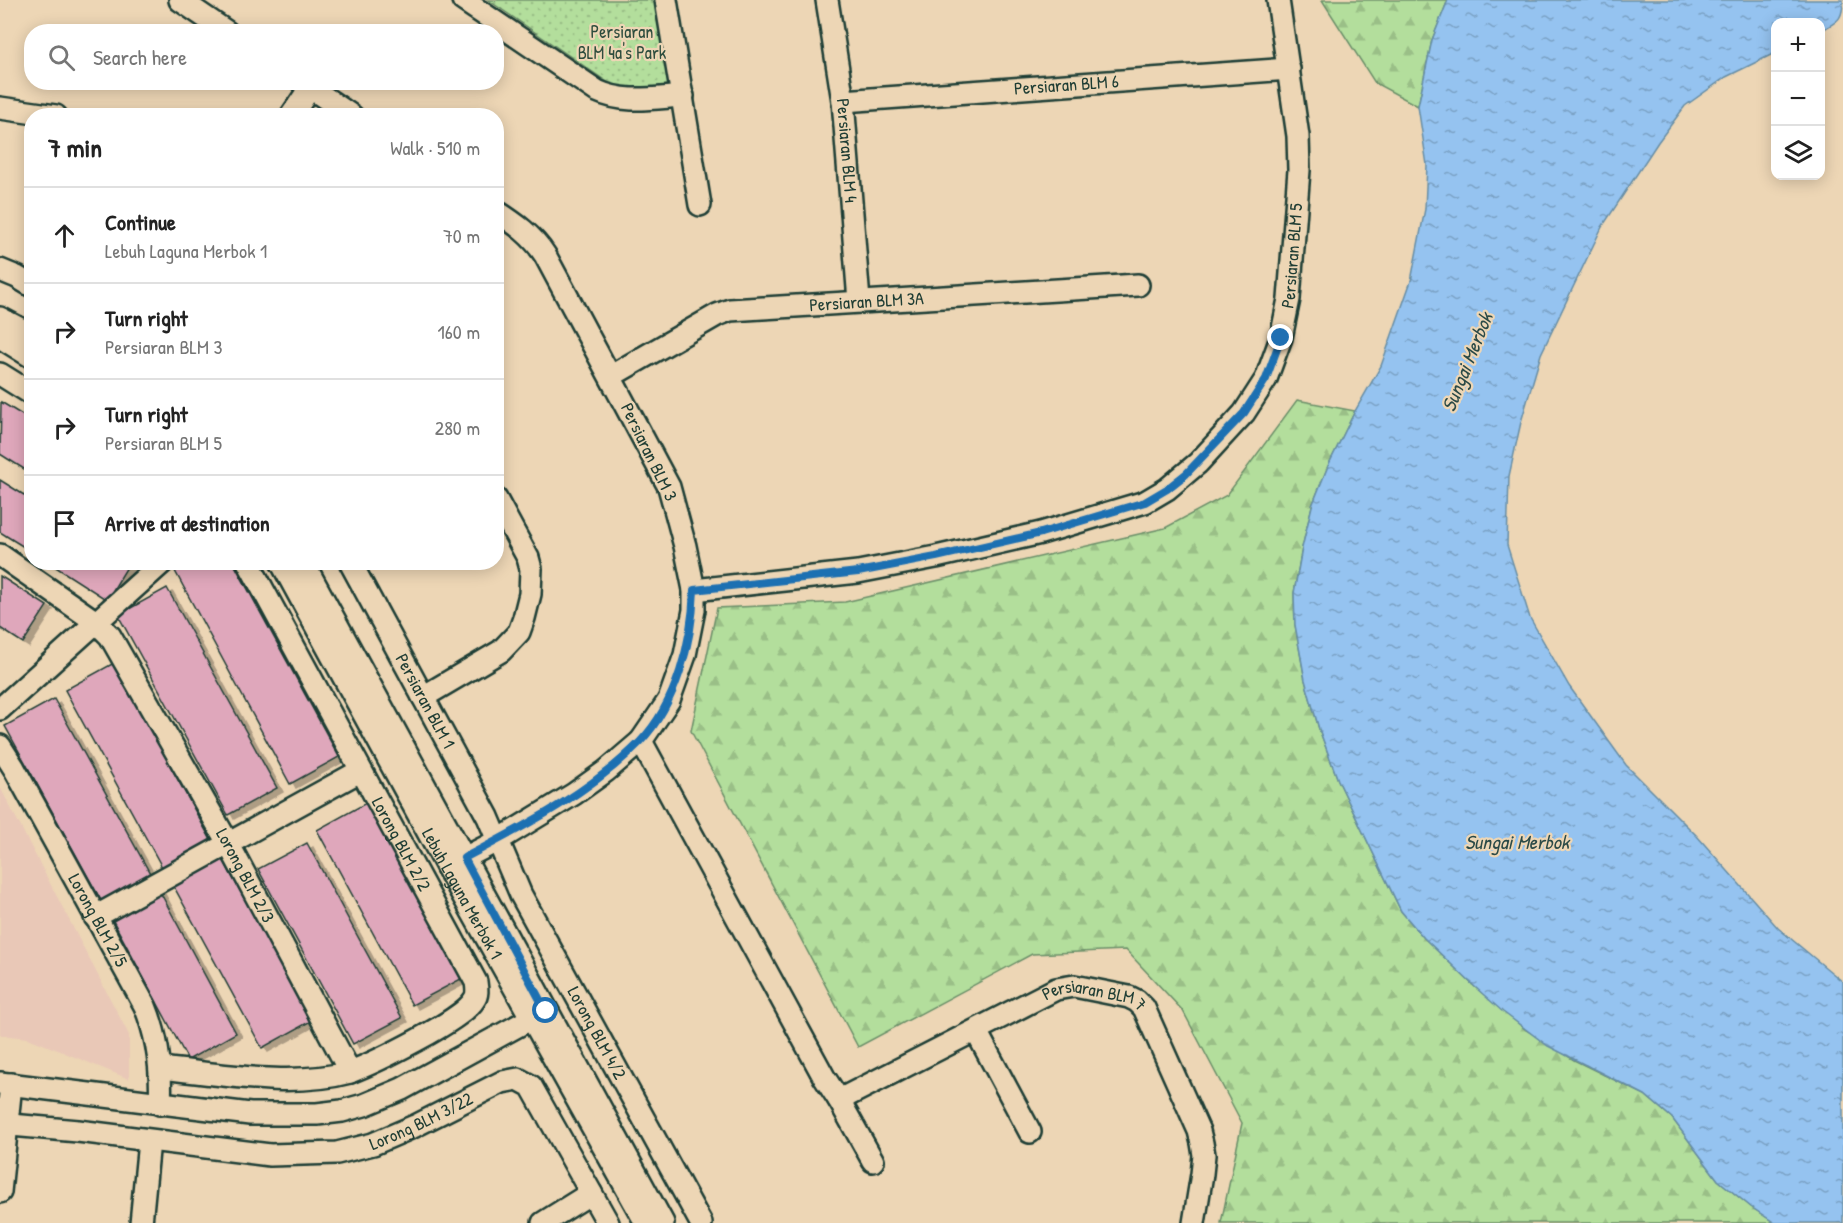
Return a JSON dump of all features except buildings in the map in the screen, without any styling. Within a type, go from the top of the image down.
[{"type":"street","points":[[180,0],[214,24]]},
{"type":"street","points":[[464,0],[499,24]]},
{"type":"street","points":[[666,0],[700,205]]},
{"type":"street","name":"Persiaran BLM 4","points":[[827,0],[843,101],[859,301]]},
{"type":"street","name":"Persiaran BLM 5","points":[[694,590],[858,572],[1003,542],[1145,502],[1186,474],[1244,413],[1266,379],[1281,338],[1289,299],[1299,170],[1298,136],[1278,0]]},
{"type":"street","points":[[504,27],[597,91],[611,97],[631,100],[683,96]]},
{"type":"street","name":"Persiaran BLM 6","points":[[843,101],[1289,69]]},
{"type":"street","points":[[295,108],[304,90]]},
{"type":"street","points":[[313,90],[340,108]]},
{"type":"street","points":[[0,108],[24,111]]},
{"type":"street","name":"Persiaran BLM 3","points":[[456,862],[497,841],[574,794],[606,771],[641,741],[662,713],[675,684],[694,610],[694,590],[669,487],[611,376],[536,242],[526,232],[504,217]]},
{"type":"street","points":[[0,270],[24,281]]},
{"type":"street","name":"Persiaran BLM 3A","points":[[611,376],[708,320],[730,310],[1138,285]]},
{"type":"street","points":[[0,318],[24,331]]},
{"type":"street","points":[[0,338],[24,352]]},
{"type":"street","points":[[0,374],[24,389]]},
{"type":"street","points":[[423,697],[501,651],[519,632],[530,594],[531,569],[528,558],[504,514]]},
{"type":"street","name":"Lorong BLM 2/3","points":[[0,555],[96,622],[110,636],[228,843],[350,1072]]},
{"type":"street","points":[[0,709],[154,570]]},
{"type":"street","name":"Lorong BLM 2/2","points":[[252,570],[472,973],[477,990],[473,1003],[455,1017],[376,1062],[350,1072]]},
{"type":"street","name":"Lebuh Laguna Merbok 1","points":[[286,570],[456,862]]},
{"type":"street","name":"Lebuh Laguna Merbok 1","points":[[307,570],[456,862],[539,1015],[646,1223]]},
{"type":"street","name":"Persiaran BLM 1","points":[[354,570],[488,817],[497,841]]},
{"type":"street","points":[[641,741],[824,1077],[873,1161]]},
{"type":"street","name":"Lorong BLM 2/5","points":[[0,746],[145,1006],[154,1031],[160,1068],[160,1104]]},
{"type":"street","points":[[95,917],[360,771]]},
{"type":"street","name":"Lorong BLM 4/2","points":[[497,841],[521,895],[701,1223]]},
{"type":"street","name":"Persiaran BLM 7","points":[[839,1100],[1045,994],[1064,987],[1087,987],[1129,997],[1137,1000],[1144,1008],[1199,1131],[1204,1155],[1194,1223]]},
{"type":"street","points":[[0,1192],[5,1083],[231,1112],[286,1116],[342,1111],[364,1105],[402,1089],[539,1015]]},
{"type":"street","name":"Lebuh Laguna Merbok 1","points":[[539,1015],[663,1223]]},
{"type":"street","points":[[976,1031],[1030,1132]]},
{"type":"street","points":[[160,1068],[287,1079],[334,1076],[350,1072]]},
{"type":"street","name":"Lorong BLM 3/22","points":[[149,1142],[270,1155],[337,1153],[381,1140],[415,1126],[502,1082],[518,1079],[531,1086],[608,1223]]},
{"type":"street","points":[[3,1124],[78,1131],[149,1142],[141,1223]]},
{"type":"street","points":[[543,1223],[591,1194]]},
{"type":"shaded area","points":[[0,787],[129,1035],[129,1079],[28,1038],[0,1035]]},
{"type":"green space","name":"Persiaran BLM 4a's Park","points":[[488,0],[657,0],[674,87],[616,88]]},
{"type":"green space","points":[[1322,0],[1448,0],[1432,40],[1418,106],[1375,83]]},
{"type":"green space","points":[[1297,400],[1355,411],[1328,466],[1312,506],[1294,593],[1295,625],[1305,680],[1319,729],[1338,780],[1401,911],[1424,938],[1475,987],[1526,1030],[1574,1060],[1645,1095],[1672,1118],[1718,1180],[1775,1223],[1221,1223],[1242,1123],[1183,1011],[1126,950],[1032,954],[858,1047],[691,731],[717,608],[845,602],[1165,528],[1227,495]]},
{"type":"water","name":"Sungai Merbok","points":[[1448,0],[1843,0],[1842,12],[1838,20],[1825,29],[1825,18],[1771,18],[1771,55],[1726,77],[1685,106],[1658,142],[1602,227],[1541,354],[1521,422],[1509,476],[1507,545],[1530,618],[1569,686],[1626,765],[1697,836],[1778,928],[1843,982],[1843,1223],[1775,1223],[1718,1180],[1672,1118],[1645,1095],[1548,1046],[1503,1012],[1475,987],[1424,938],[1401,911],[1338,780],[1319,729],[1305,680],[1295,625],[1294,593],[1312,506],[1328,466],[1355,411],[1381,366],[1411,281],[1425,209],[1427,165],[1418,106],[1432,40]]},
{"type":"route","points":[[546,1011],[464,858],[497,841],[574,794],[606,771],[641,741],[662,713],[675,684],[685,655],[694,610],[694,590],[858,572],[936,557],[1041,533],[1145,502],[1186,474],[1235,424],[1266,379],[1281,338]]}]
